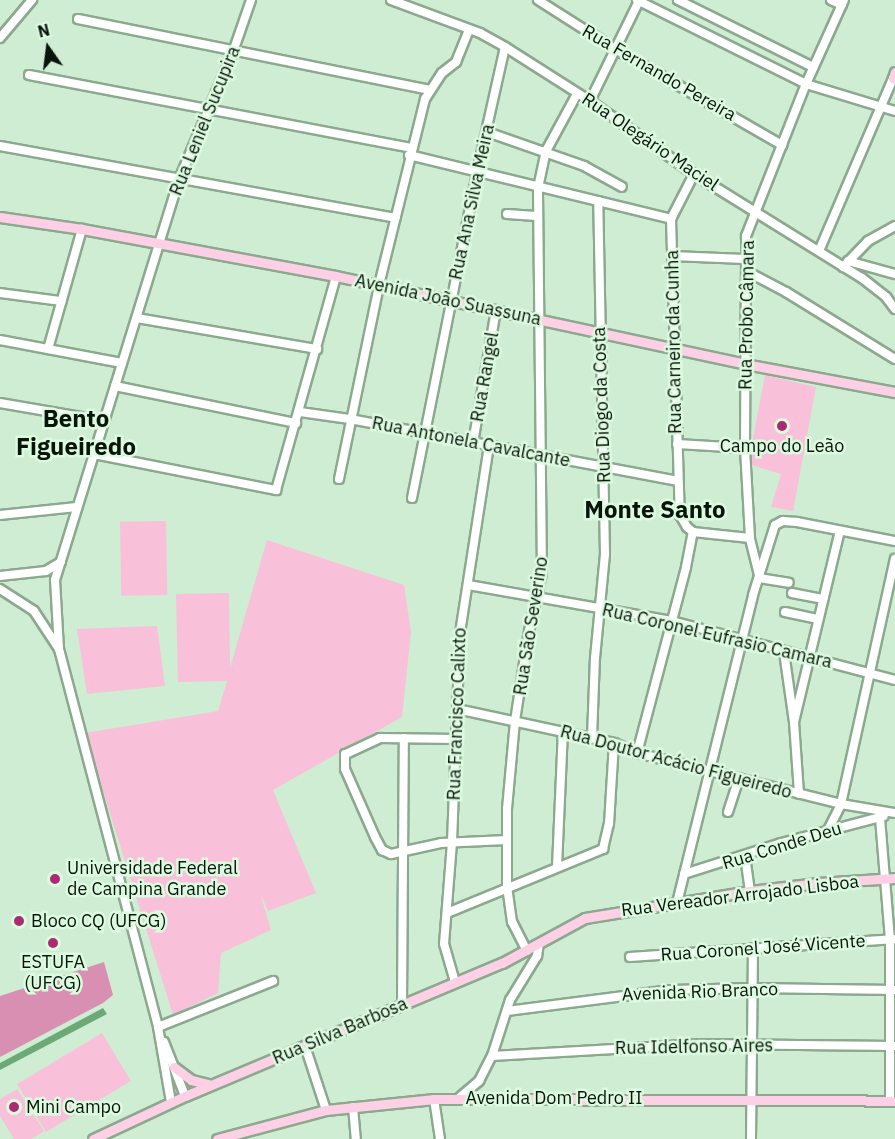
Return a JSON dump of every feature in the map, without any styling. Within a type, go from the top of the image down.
[{"type":"main road","name":"Avenida João Suassuna","points":[[0,217],[82,229],[336,276],[674,349],[895,392]]},
{"type":"main road","name":"Rua Vereador Arrojado Lisboa","points":[[585,918],[750,891],[890,879]]},
{"type":"main road","name":"Rua Silva Barbosa","points":[[93,1139],[171,1102],[527,951],[585,918]]},
{"type":"main road","points":[[174,1067],[191,1080],[211,1085]]},
{"type":"main road","name":"Avenida Dom Pedro II","points":[[217,1139],[326,1110],[460,1097],[893,1101]]},
{"type":"street","points":[[0,38],[32,0]]},
{"type":"street","name":"Rua Leniel Sucupira","points":[[55,580],[180,177],[233,52],[251,0]]},
{"type":"street","name":"Rua Olegário Maciel","points":[[391,0],[469,30],[505,47],[590,101],[694,174],[819,251],[846,264],[874,287],[895,309]]},
{"type":"street","name":"Rua Fernando Pereira","points":[[538,0],[615,49],[782,145]]},
{"type":"street","points":[[678,0],[813,67]]},
{"type":"street","points":[[831,0],[843,3]]},
{"type":"street","points":[[590,101],[638,1],[806,84],[895,111]]},
{"type":"street","name":"Rua Probo Câmara","points":[[759,577],[750,538],[745,448],[748,272],[745,259],[746,236],[813,67],[843,3]]},
{"type":"street","points":[[78,19],[429,90]]},
{"type":"street","points":[[339,478],[379,285],[410,152],[429,90],[447,68],[456,62],[469,30]]},
{"type":"street","name":"Rua Ana Silva Meira","points":[[412,498],[477,172],[505,47]]},
{"type":"street","points":[[28,75],[208,109],[410,152],[538,188],[671,219]]},
{"type":"street","points":[[819,251],[894,76]]},
{"type":"street","name":"Rua São Severino","points":[[527,951],[512,922],[507,888],[507,840],[508,777],[515,721],[542,574],[538,188],[546,151],[577,94]]},
{"type":"street","points":[[487,132],[546,151],[592,170],[622,187]]},
{"type":"street","points":[[0,146],[395,218]]},
{"type":"street","name":"Rua Carneiro da Cunha","points":[[693,532],[680,515],[671,219],[694,174]]},
{"type":"street","name":"Rua Diogo da Costa","points":[[592,738],[605,555],[598,201]]},
{"type":"street","points":[[507,214],[537,216]]},
{"type":"street","points":[[846,264],[868,241],[895,226]]},
{"type":"street","points":[[48,349],[82,229]]},
{"type":"street","points":[[672,256],[745,259]]},
{"type":"street","points":[[846,264],[895,274]]},
{"type":"street","points":[[748,272],[786,292],[895,359]]},
{"type":"street","points":[[94,454],[276,490],[300,412],[336,276]]},
{"type":"street","points":[[0,293],[61,301]]},
{"type":"street","name":"Rua Rangel","points":[[473,444],[496,310]]},
{"type":"street","points":[[137,318],[316,349]]},
{"type":"street","points":[[0,340],[122,363]]},
{"type":"street","points":[[115,386],[296,423]]},
{"type":"street","points":[[0,403],[104,421]]},
{"type":"street","name":"Rua Antonela Cavalcante","points":[[300,412],[350,419],[678,481]]},
{"type":"street","points":[[677,444],[745,448]]},
{"type":"street","name":"Rua Francisco Calixto","points":[[456,982],[444,949],[452,842],[460,633],[489,447]]},
{"type":"street","points":[[0,515],[77,507]]},
{"type":"street","points":[[677,903],[759,577],[775,525],[783,520],[895,541]]},
{"type":"street","points":[[795,723],[840,531]]},
{"type":"street","points":[[637,753],[693,532],[750,538]]},
{"type":"street","points":[[828,830],[841,804],[895,559]]},
{"type":"street","points":[[0,576],[46,571],[61,562]]},
{"type":"street","points":[[46,571],[55,580],[59,649],[158,1027],[171,1102]]},
{"type":"street","points":[[10,575],[3,591],[27,605],[45,625],[59,649]]},
{"type":"street","points":[[759,577],[789,583]]},
{"type":"street","name":"Rua Coronel Eufrasio Camara","points":[[468,585],[672,621],[895,680]]},
{"type":"street","points":[[792,593],[823,599]]},
{"type":"street","points":[[785,612],[818,619]]},
{"type":"street","points":[[45,625],[57,622]]},
{"type":"street","points":[[784,651],[795,723],[799,794]]},
{"type":"street","name":"Rua Doutor Acácio Figueiredo","points":[[458,709],[614,743],[637,753],[799,794],[894,813]]},
{"type":"street","points":[[556,867],[563,731]]},
{"type":"street","points":[[457,739],[380,738],[345,754],[345,769],[382,850],[391,854],[452,842],[507,840]]},
{"type":"street","points":[[402,1004],[404,738]]},
{"type":"street","points":[[447,913],[603,849],[609,824],[614,743]]},
{"type":"street","points":[[728,812],[739,778]]},
{"type":"street","name":"Rua Conde Deu","points":[[684,874],[781,843],[894,813]]},
{"type":"street","points":[[880,818],[890,879],[893,1101]]},
{"type":"street","points":[[745,856],[750,891]]},
{"type":"street","name":"Rua Coronel José Vicente","points":[[630,957],[892,940]]},
{"type":"street","points":[[460,1097],[479,1081],[492,1056],[516,988],[537,956],[539,944]]},
{"type":"street","points":[[751,1139],[753,948]]},
{"type":"street","points":[[158,1027],[273,981]]},
{"type":"street","name":"Avenida Rio Branco","points":[[507,1011],[646,992],[753,988],[892,990]]},
{"type":"street","points":[[158,1027],[185,1096]]},
{"type":"street","name":"Rua Idelfonso Aires","points":[[492,1056],[702,1044],[892,1046]]},
{"type":"street","points":[[305,1046],[326,1110]]},
{"type":"street","points":[[434,1099],[440,1139]]},
{"type":"street","points":[[353,1107],[356,1139]]},
{"type":"shaded area","name":"Campo do Leão","points":[[765,375],[816,387],[793,511],[771,507],[781,474],[748,464]]},
{"type":"shaded area","points":[[166,521],[167,595],[121,596],[120,522]]},
{"type":"shaded area","points":[[267,540],[404,585],[411,632],[402,717],[273,790],[316,893],[268,911],[260,893],[271,930],[221,953],[218,993],[173,1015],[85,733],[218,711],[227,681],[178,682],[176,594],[229,593],[230,668]]},
{"type":"shaded area","points":[[157,626],[165,686],[87,694],[77,629]]},
{"type":"shaded area","points":[[104,962],[113,995],[103,1003],[0,1057],[0,996]]},
{"type":"shaded area","points":[[103,1008],[107,1014],[0,1070],[0,1063]]},
{"type":"shaded area","points":[[102,1033],[131,1081],[46,1132],[17,1084]]},
{"type":"shaded area","name":"Mini Campo","points":[[17,1089],[44,1131],[32,1139],[14,1139],[0,1116],[0,1099]]},
{"type":"place","name":"Campo do Leão","points":[[782,426]]},
{"type":"place","name":"Universidade Federal de Campina Grande","points":[[55,879]]},
{"type":"place","name":"Bloco CQ (UFCG)","points":[[19,921]]},
{"type":"place","name":"ESTUFA (UFCG)","points":[[53,943]]},
{"type":"place","name":"Mini Campo","points":[[14,1107]]},
{"type":"district","name":"Bento Figueiredo","points":[[76,433]]},
{"type":"district","name":"Monte Santo","points":[[655,510]]}]
